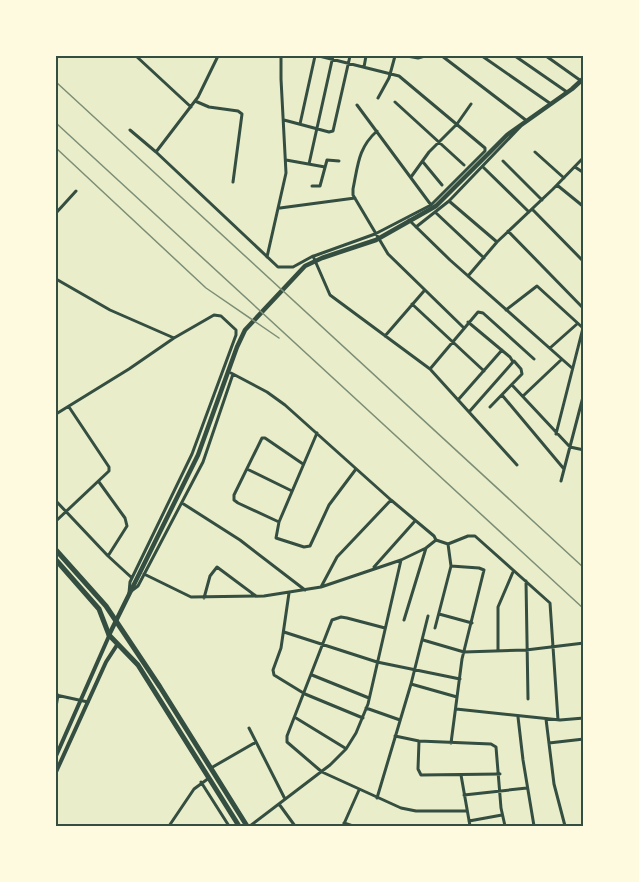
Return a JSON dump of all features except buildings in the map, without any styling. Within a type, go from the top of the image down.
[{"type":"main road","points":[[109,635],[186,482],[203,443],[241,336],[246,330],[305,266],[312,261],[376,240],[434,207],[507,135],[583,80]]},
{"type":"main road","points":[[56,550],[106,606],[248,826]]},
{"type":"main road","points":[[56,560],[99,609],[109,635],[138,665],[239,826]]},
{"type":"street","points":[[137,56],[191,106]]},
{"type":"street","points":[[156,152],[195,101],[218,56]]},
{"type":"street","points":[[267,257],[284,188],[286,160],[281,56]]},
{"type":"street","points":[[300,124],[317,56],[333,57],[390,73],[406,80],[484,145],[485,151],[416,227]]},
{"type":"street","points":[[284,120],[333,131],[350,56]]},
{"type":"street","points":[[364,67],[366,56]]},
{"type":"street","points":[[378,98],[395,56]]},
{"type":"street","points":[[407,56],[418,58],[425,56]]},
{"type":"street","points":[[442,56],[527,121]]},
{"type":"street","points":[[482,56],[551,104]]},
{"type":"street","points":[[515,56],[567,92]]},
{"type":"street","points":[[546,56],[583,80]]},
{"type":"street","points":[[309,164],[333,57]]},
{"type":"street","points":[[195,101],[208,107],[237,111],[242,114],[233,182]]},
{"type":"street","points":[[394,102],[464,165]]},
{"type":"street","points":[[411,177],[438,141],[457,124],[471,104]]},
{"type":"street","points":[[357,105],[434,207],[484,258]]},
{"type":"street","points":[[130,130],[282,269],[293,267],[313,256],[375,234],[449,201],[518,131],[520,125]]},
{"type":"street","points":[[377,131],[365,142],[362,149],[353,189],[355,198],[388,254],[464,328]]},
{"type":"street","points":[[535,152],[564,178]]},
{"type":"street","points":[[468,276],[497,242],[584,157]]},
{"type":"street","points":[[312,186],[320,186],[328,159],[339,161]]},
{"type":"street","points":[[286,160],[325,167]]},
{"type":"street","points":[[502,161],[542,200]]},
{"type":"street","points":[[423,162],[442,185]]},
{"type":"street","points":[[482,167],[531,210],[584,262]]},
{"type":"street","points":[[575,167],[584,173]]},
{"type":"street","points":[[557,185],[584,207]]},
{"type":"street","points":[[56,213],[76,191]]},
{"type":"street","points":[[279,208],[355,198]]},
{"type":"street","points":[[449,201],[497,242]]},
{"type":"street","points":[[407,218],[468,276],[572,368]]},
{"type":"street","points":[[508,231],[584,309]]},
{"type":"street","points":[[56,245],[56,254]]},
{"type":"street","points":[[313,256],[330,295],[430,369],[517,465]]},
{"type":"street","points":[[56,279],[110,310],[174,338]]},
{"type":"street","points":[[506,310],[537,286],[577,324],[583,326],[556,434]]},
{"type":"street","points":[[385,336],[424,291]]},
{"type":"street","points":[[412,304],[484,371]]},
{"type":"street","points":[[430,369],[468,322],[480,312],[534,359]]},
{"type":"street","points":[[56,414],[214,315],[220,316],[235,328],[236,333],[224,370],[192,454],[132,578],[129,593]]},
{"type":"street","points":[[468,322],[523,371],[521,376],[490,407]]},
{"type":"street","points":[[550,348],[577,324]]},
{"type":"street","points":[[458,400],[502,350]]},
{"type":"street","points":[[523,396],[561,359]]},
{"type":"street","points":[[469,412],[512,365],[513,360]]},
{"type":"street","points":[[224,370],[277,399],[436,540],[448,544],[468,536],[475,536],[550,603],[558,720]]},
{"type":"street","points":[[129,593],[138,586],[203,462],[233,374]]},
{"type":"street","points":[[512,385],[570,447],[584,450]]},
{"type":"street","points":[[561,481],[584,393]]},
{"type":"street","points":[[502,395],[564,469]]},
{"type":"street","points":[[56,521],[110,469],[69,407]]},
{"type":"street","points":[[317,433],[279,522],[276,538],[304,547],[310,546],[331,500],[356,469]]},
{"type":"street","points":[[279,522],[234,500],[234,495],[264,438],[303,464]]},
{"type":"street","points":[[247,469],[292,491]]},
{"type":"street","points":[[99,482],[125,518],[127,526],[108,556]]},
{"type":"street","points":[[321,587],[337,557],[390,500]]},
{"type":"street","points":[[56,501],[132,578]]},
{"type":"street","points":[[182,503],[240,540],[305,590]]},
{"type":"street","points":[[372,568],[416,521]]},
{"type":"street","points":[[144,574],[184,594],[204,598],[257,597],[321,587],[401,560],[426,548],[436,540]]},
{"type":"street","points":[[435,628],[451,566],[448,544]]},
{"type":"street","points":[[404,620],[426,548]]},
{"type":"street","points":[[248,826],[322,772],[346,749],[363,718],[369,698],[401,560]]},
{"type":"street","points":[[451,566],[484,570],[464,652],[451,743]]},
{"type":"street","points":[[204,598],[210,576],[217,567],[257,597]]},
{"type":"street","points":[[498,651],[498,607],[514,572]]},
{"type":"street","points":[[526,581],[528,699]]},
{"type":"street","points":[[289,593],[284,632],[273,673],[305,694],[363,718]]},
{"type":"street","points":[[439,614],[472,623]]},
{"type":"street","points":[[376,798],[429,616]]},
{"type":"street","points":[[385,628],[347,618],[332,620],[296,718],[287,736],[287,742],[322,772],[376,798],[416,811],[467,811]]},
{"type":"street","points":[[284,632],[377,662],[460,679]]},
{"type":"street","points":[[56,756],[109,635]]},
{"type":"street","points":[[423,640],[464,652],[526,650],[584,643]]},
{"type":"street","points":[[56,772],[106,662],[117,645]]},
{"type":"street","points":[[312,675],[369,698]]},
{"type":"street","points":[[411,684],[457,697]]},
{"type":"street","points":[[56,707],[57,695],[88,702]]},
{"type":"street","points":[[366,708],[400,720]]},
{"type":"street","points":[[456,709],[558,720],[584,718]]},
{"type":"street","points":[[518,717],[534,826]]},
{"type":"street","points":[[296,718],[346,749]]},
{"type":"street","points":[[546,719],[554,783],[566,826]]},
{"type":"street","points":[[249,728],[285,800]]},
{"type":"street","points":[[395,736],[418,741],[494,745],[498,750],[502,814],[506,826]]},
{"type":"street","points":[[549,743],[584,740]]},
{"type":"street","points":[[418,741],[418,769],[421,775],[500,774]]},
{"type":"street","points":[[211,768],[256,742]]},
{"type":"street","points":[[461,775],[470,826]]},
{"type":"street","points":[[169,826],[184,802],[201,782],[216,776]]},
{"type":"street","points":[[201,782],[229,826]]},
{"type":"street","points":[[464,795],[527,788]]},
{"type":"street","points":[[352,826],[343,825],[359,790]]},
{"type":"street","points":[[279,804],[295,826]]},
{"type":"street","points":[[469,821],[502,814]]},
{"type":"railway","points":[[56,82],[584,568]]},
{"type":"railway","points":[[56,123],[584,609]]},
{"type":"railway","points":[[56,148],[206,288],[279,338]]}]
